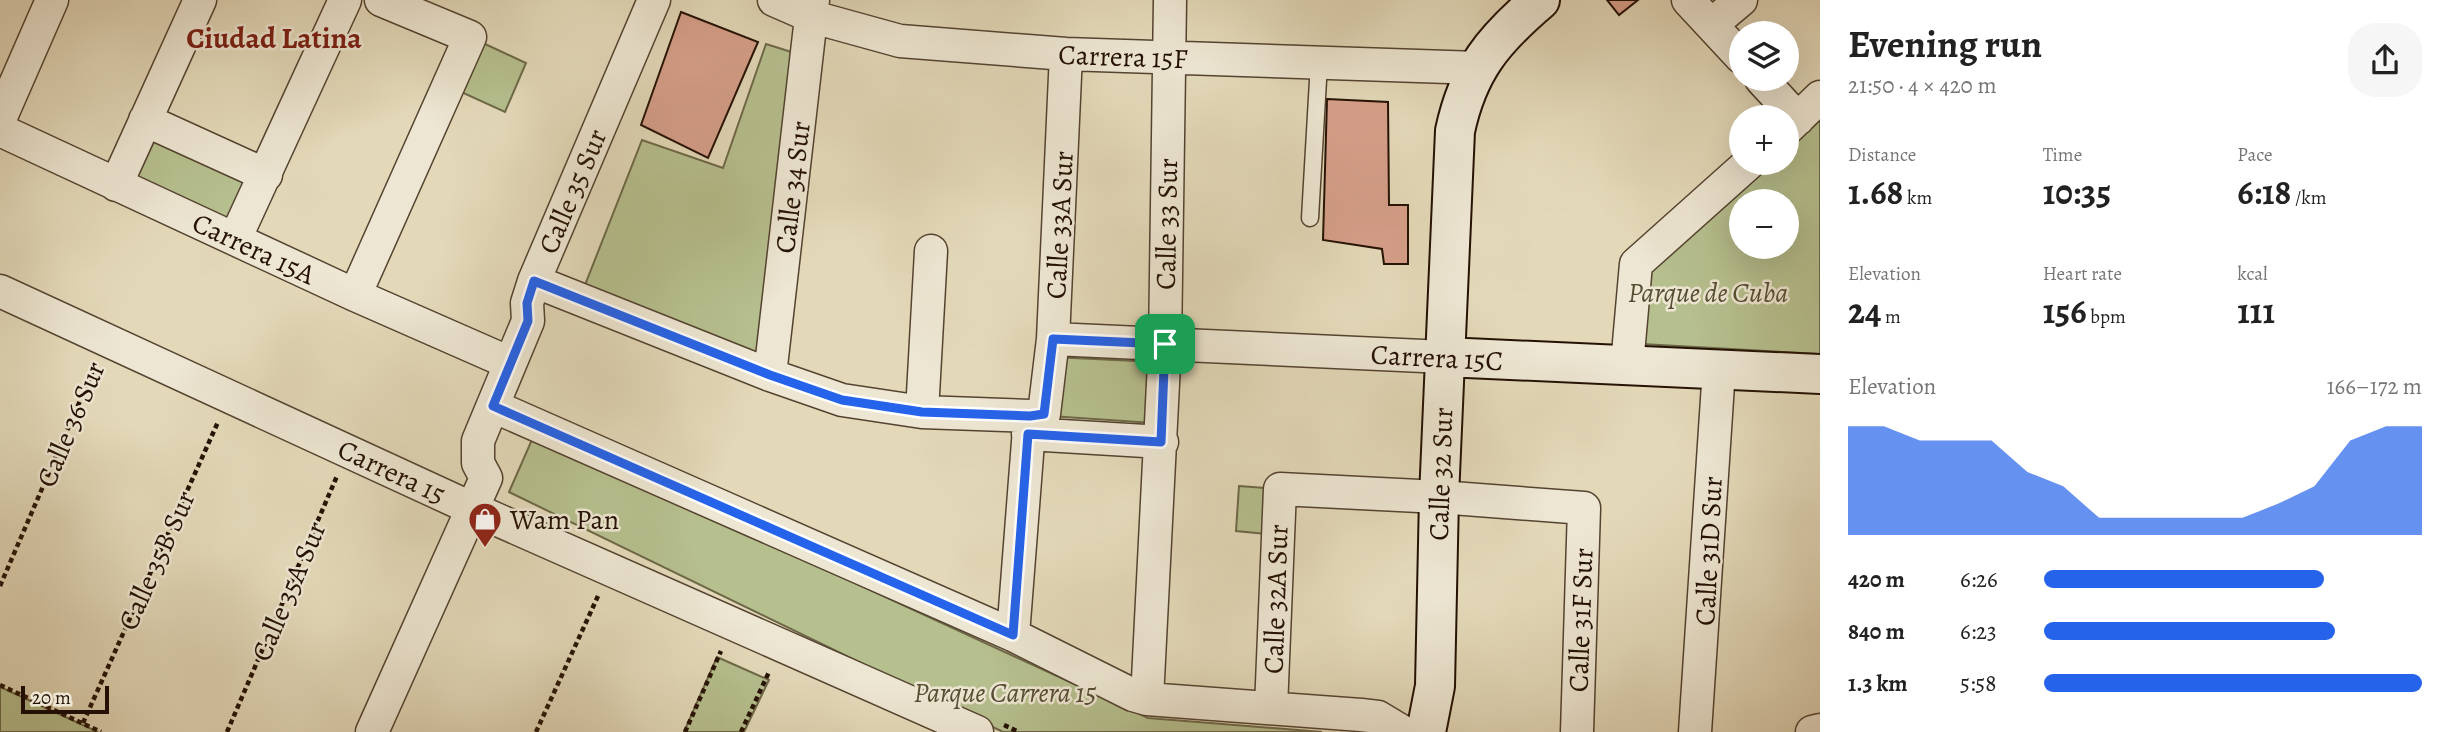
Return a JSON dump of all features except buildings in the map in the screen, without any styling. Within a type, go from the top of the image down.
[{"type":"street","points":[[0,120],[52,0]]},
{"type":"street","points":[[116,185],[200,0]]},
{"type":"street","points":[[235,239],[345,0]]},
{"type":"street","points":[[355,295],[470,37],[381,0]]},
{"type":"street","name":"Calle 35 Sur","points":[[372,732],[486,478],[478,463],[478,441],[528,321],[527,303],[534,281],[654,0]]},
{"type":"street","name":"Carrera 15F","points":[[774,0],[813,9],[900,41],[1066,54],[1478,68]]},
{"type":"street","name":"Calle 33 Sur","points":[[1146,699],[1165,344],[1170,0]]},
{"type":"street","name":"Calle 32 Sur","points":[[1426,732],[1435,685],[1438,496],[1455,131],[1462,98],[1488,51],[1510,25],[1540,0]]},
{"type":"street","points":[[1688,0],[1729,44]]},
{"type":"street","points":[[1711,25],[1741,0]]},
{"type":"street","name":"Calle 34 Sur","points":[[770,375],[813,9]]},
{"type":"street","name":"Calle 33A Sur","points":[[1029,425],[1044,414],[1053,339],[1066,54]]},
{"type":"street","points":[[1799,117],[1820,97]]},
{"type":"street","points":[[145,120],[267,174]]},
{"type":"street","name":"Carrera 15A","points":[[0,130],[355,295],[510,363]]},
{"type":"street","points":[[1627,366],[1636,264],[1736,175]]},
{"type":"street","points":[[922,412],[931,251]]},
{"type":"street","points":[[534,281],[770,375],[842,400],[1161,442]]},
{"type":"street","name":"Carrera 15","points":[[0,291],[471,508],[976,732]]},
{"type":"street","name":"Carrera 15C","points":[[1053,339],[1820,374]]},
{"type":"street","name":"Calle 31D Sur","points":[[1695,732],[1719,369]]},
{"type":"street","points":[[493,406],[1013,635],[1133,695],[1146,699],[1378,717],[1403,732]]},
{"type":"street","points":[[1013,635],[1029,425]]},
{"type":"street","name":"Calle 32A Sur","points":[[1271,708],[1280,489],[1438,496]]},
{"type":"street","name":"Calle 31F Sur","points":[[1438,496],[1584,508],[1577,732]]},
{"type":"street","points":[[1812,732],[1820,730]]},
{"type":"lane","points":[[1310,218],[1319,63]]},
{"type":"path","name":"Calle 36 Sur","points":[[0,586],[106,339]]},
{"type":"path","name":"Calle 35B Sur","points":[[83,723],[230,396]]},
{"type":"path","name":"Calle 35A Sur","points":[[227,732],[348,450]]},
{"type":"path","points":[[536,732],[610,569]]},
{"type":"path","points":[[685,732],[733,624]]},
{"type":"path","points":[[741,732],[781,645]]},
{"type":"path","points":[[0,685],[102,732]]},
{"type":"green space","points":[[470,37],[526,63],[505,112],[448,86]]},
{"type":"green space","points":[[766,44],[801,55],[759,360],[585,285],[642,140],[723,168]]},
{"type":"green space","name":"Parque de Cuba","points":[[1820,115],[1820,354],[1642,344],[1645,272],[1729,196],[1729,259],[1799,259],[1799,189],[1737,189],[1753,175],[1799,175],[1799,133]]},
{"type":"green space","points":[[156,137],[248,175],[226,226],[135,181]]},
{"type":"green space","points":[[1052,357],[1157,362],[1153,423],[1050,416]]},
{"type":"green space","name":"Parque Carrera 15","points":[[534,435],[1148,718],[1322,732],[1003,732],[509,492]]},
{"type":"green space","points":[[1239,486],[1280,489],[1278,535],[1236,531]]},
{"type":"green space","points":[[717,657],[769,680],[744,732],[684,732]]},
{"type":"green space","points":[[0,687],[98,732],[0,732]]},
{"type":"place","name":"Wam Pan","points":[[485,549]]},
{"type":"district","name":"Ciudad Latina","points":[[274,38]]},
{"type":"route","points":[[534,281],[770,375],[842,400],[922,412],[1030,416],[1044,414],[1053,339],[1165,344],[1161,442],[1028,434],[1013,635],[493,406],[528,321],[527,303],[534,281]]}]
